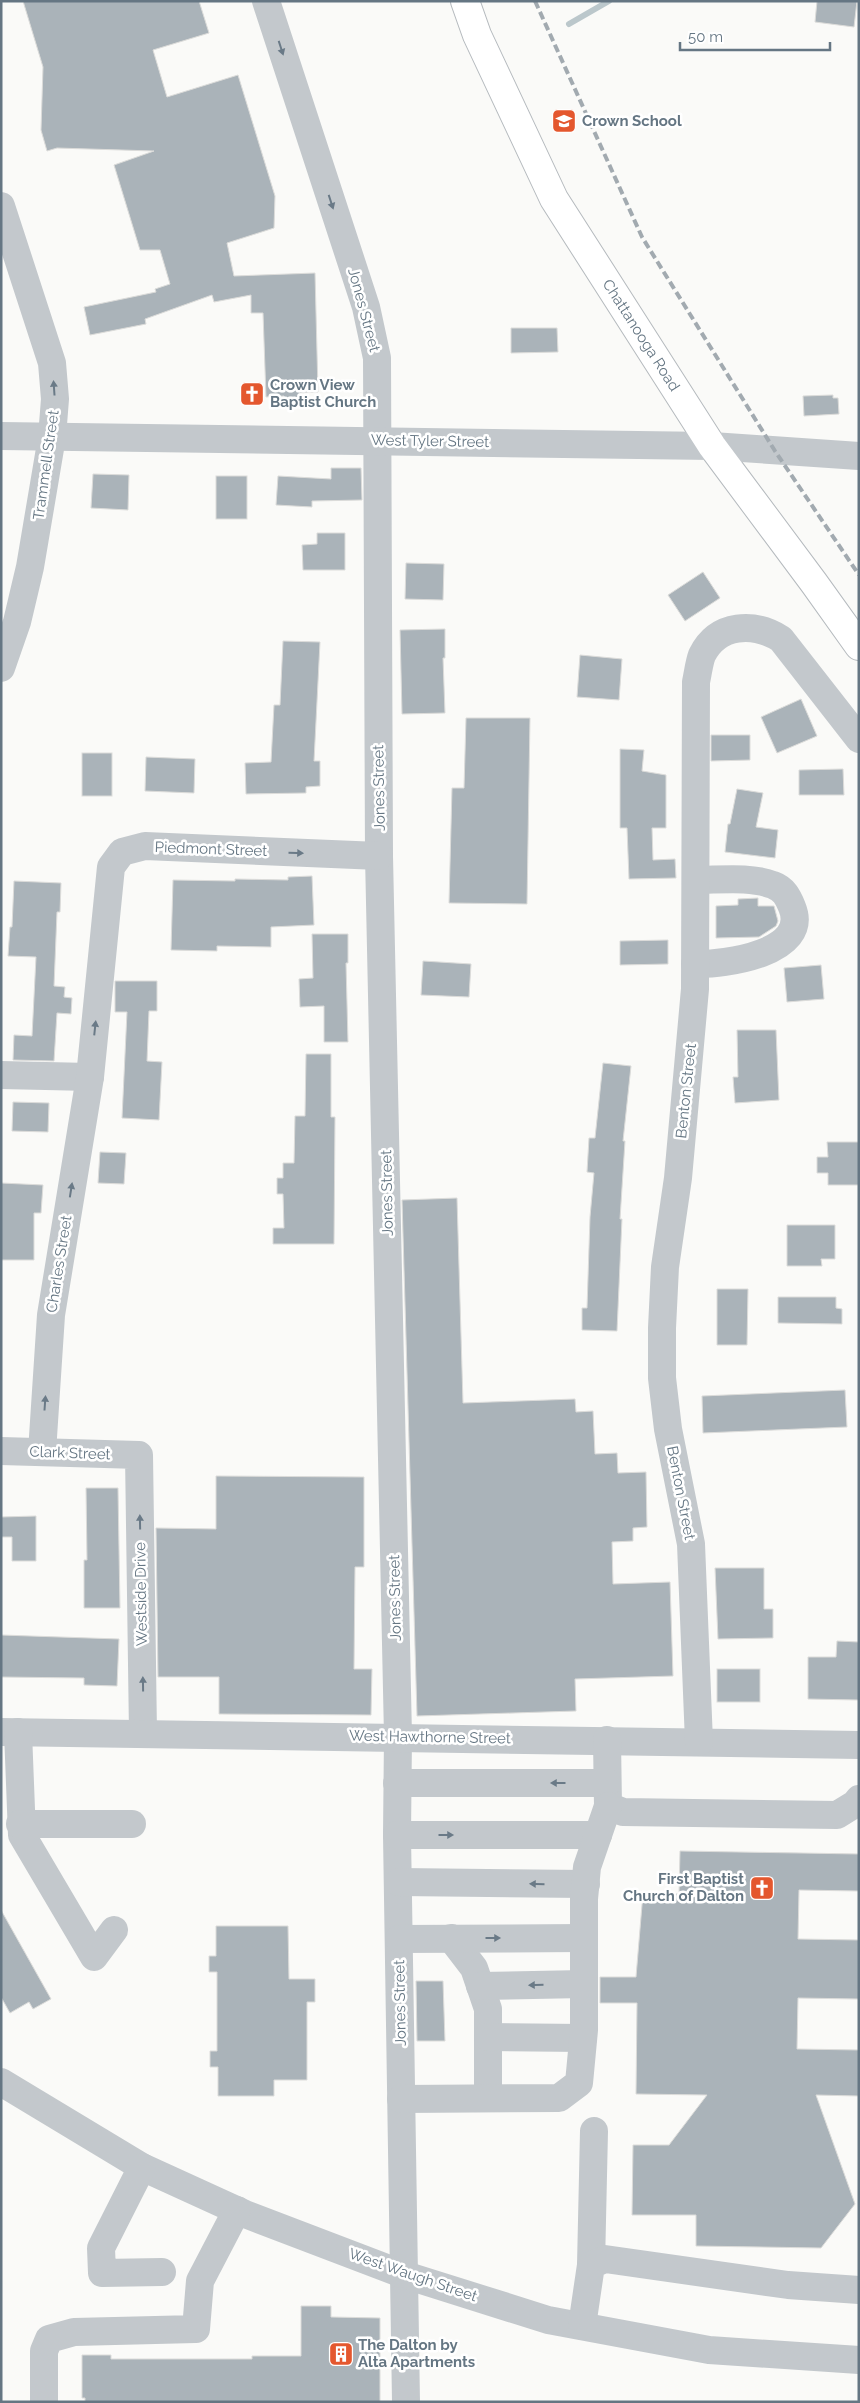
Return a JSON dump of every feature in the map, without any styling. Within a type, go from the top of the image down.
[{"type":"main road","name":"Chattanooga Road","points":[[464,1],[477,35],[554,199],[712,446],[814,582],[859,646]]},
{"type":"street","name":"Jones Street","points":[[266,1],[366,307],[377,358],[379,856],[398,1736],[397,1835],[406,2402]]},
{"type":"street","name":"Trammell Street","points":[[1,206],[52,363],[55,400],[52,436],[28,576],[17,622],[1,668]]},
{"type":"street","name":"West Tyler Street","points":[[1,436],[712,446],[859,456]]},
{"type":"street","name":"Benton Street","points":[[699,1742],[691,1544],[668,1428],[662,1378],[662,1328],[665,1267],[678,1178],[691,1042],[695,964],[696,682],[702,656],[708,646],[726,632],[739,628],[754,627],[767,630],[781,639],[859,738]]},
{"type":"street","name":"Piedmont Street","points":[[90,1076],[111,867],[122,852],[145,846],[379,856]]},
{"type":"street","points":[[695,964],[710,964],[758,955],[781,944],[793,929],[795,913],[787,894],[773,885],[750,881],[696,880]]},
{"type":"street","points":[[1,1075],[90,1076]]},
{"type":"street","name":"Charles Street","points":[[42,1452],[51,1315],[90,1076]]},
{"type":"street","name":"Clark Street","points":[[1,1451],[139,1455]]},
{"type":"street","name":"Westside Drive","points":[[139,1455],[143,1733]]},
{"type":"street","points":[[10,1732],[22,1835],[94,1957],[114,1930]]},
{"type":"street","name":"West Hawthorne Street","points":[[10,1732],[398,1736],[859,1745]]},
{"type":"street","points":[[530,1739],[531,1783]]},
{"type":"street","points":[[401,2099],[559,2098],[579,2083],[583,2038],[587,1867],[598,1835],[607,1794],[607,1740]]},
{"type":"street","points":[[397,1783],[531,1783],[607,1794],[623,1812],[837,1815],[855,1804],[859,1799]]},
{"type":"street","points":[[20,1824],[132,1824]]},
{"type":"street","points":[[397,1835],[598,1835]]},
{"type":"street","points":[[399,1882],[586,1884]]},
{"type":"street","points":[[439,1938],[474,1968],[488,2009],[488,2098]]},
{"type":"street","points":[[399,1939],[584,1938]]},
{"type":"street","points":[[480,1986],[584,1984]]},
{"type":"street","points":[[488,2037],[583,2038]]},
{"type":"street","name":"West Waugh Street","points":[[1,2082],[142,2167],[237,2210],[405,2275],[548,2320],[709,2350],[859,2360]]},
{"type":"street","points":[[582,2326],[591,2265],[594,2131]]},
{"type":"street","points":[[142,2167],[101,2248],[102,2273],[162,2272]]},
{"type":"street","points":[[44,2402],[44,2351],[50,2339],[74,2332],[196,2329],[200,2281],[237,2210]]},
{"type":"street","points":[[591,2265],[605,2259],[788,2284],[859,2290]]},
{"type":"building","points":[[23,1],[199,1],[209,33],[153,50],[167,97],[238,75],[275,196],[274,228],[227,243],[234,276],[315,273],[318,392],[299,393],[300,405],[284,405],[284,396],[266,397],[263,313],[251,313],[251,295],[214,302],[212,295],[145,319],[146,324],[90,335],[84,307],[156,292],[155,289],[170,284],[160,250],[140,250],[114,165],[154,151],[57,148],[47,151],[41,130],[43,67]]},
{"type":"building","points":[[817,1],[857,1],[854,27],[815,22]]},
{"type":"building","points":[[511,328],[557,328],[558,352],[511,353]]},
{"type":"building","points":[[833,395],[833,398],[838,398],[839,414],[804,416],[803,396]]},
{"type":"building","points":[[331,468],[361,468],[362,500],[312,501],[312,507],[276,505],[278,476],[331,479]]},
{"type":"building","points":[[93,474],[129,475],[128,510],[91,508]]},
{"type":"building","points":[[216,476],[247,476],[247,519],[216,519]]},
{"type":"building","points":[[317,533],[345,533],[345,570],[303,570],[302,545],[317,544]]},
{"type":"building","points":[[406,563],[444,564],[443,600],[405,599]]},
{"type":"building","points":[[703,572],[720,598],[685,621],[668,595]]},
{"type":"building","points":[[445,629],[445,658],[443,658],[445,713],[402,714],[400,630]]},
{"type":"building","points":[[283,641],[320,642],[314,761],[320,761],[320,786],[306,787],[306,793],[246,794],[245,763],[271,762],[274,705],[280,705]]},
{"type":"building","points":[[580,655],[622,659],[619,700],[577,697]]},
{"type":"building","points":[[801,699],[817,736],[777,753],[761,717]]},
{"type":"building","points":[[466,718],[530,718],[527,904],[449,903],[452,788],[464,788]]},
{"type":"building","points":[[711,735],[750,735],[750,760],[711,761]]},
{"type":"building","points":[[620,749],[644,750],[642,771],[666,775],[666,828],[652,828],[653,860],[675,859],[676,878],[629,879],[627,828],[620,828]]},
{"type":"building","points":[[82,753],[112,753],[112,796],[82,796]]},
{"type":"building","points":[[146,757],[195,759],[194,793],[145,791]]},
{"type":"building","points":[[843,769],[844,795],[799,795],[799,770]]},
{"type":"building","points":[[737,789],[763,793],[756,827],[778,830],[775,858],[725,852],[728,824],[730,824]]},
{"type":"building","points":[[312,876],[314,925],[271,927],[271,947],[217,946],[217,951],[171,950],[173,880],[288,880],[288,877]]},
{"type":"building","points":[[14,881],[61,883],[60,912],[57,912],[54,986],[65,987],[64,997],[72,998],[71,1014],[57,1013],[54,1061],[13,1060],[14,1035],[32,1036],[36,957],[8,956],[10,927],[12,927]]},
{"type":"building","points":[[758,898],[758,906],[774,906],[778,921],[776,926],[759,937],[716,938],[716,906],[738,905],[738,899]]},
{"type":"building","points":[[312,934],[348,934],[348,963],[346,963],[348,1042],[324,1042],[324,1006],[300,1007],[299,979],[313,978]]},
{"type":"building","points":[[668,940],[668,964],[620,965],[620,941]]},
{"type":"building","points":[[423,961],[471,964],[469,997],[421,995]]},
{"type":"building","points":[[821,965],[824,999],[787,1002],[784,968]]},
{"type":"building","points":[[115,981],[157,981],[157,1011],[149,1011],[147,1061],[162,1062],[159,1120],[122,1118],[127,1012],[115,1012]]},
{"type":"building","points":[[737,1030],[776,1030],[779,1100],[735,1103],[733,1077],[738,1077]]},
{"type":"building","points":[[306,1054],[331,1054],[331,1117],[335,1117],[334,1244],[273,1244],[273,1228],[284,1228],[283,1194],[277,1194],[277,1178],[283,1178],[283,1163],[294,1163],[295,1116],[305,1116]]},
{"type":"building","points":[[603,1063],[631,1066],[623,1141],[625,1141],[620,1219],[622,1219],[617,1331],[582,1330],[582,1308],[587,1308],[590,1217],[594,1173],[587,1172],[589,1138],[595,1138]]},
{"type":"building","points":[[13,1102],[49,1103],[48,1132],[12,1131]]},
{"type":"building","points":[[827,1142],[859,1142],[859,1185],[828,1185],[828,1173],[817,1173],[817,1157],[828,1157]]},
{"type":"building","points":[[100,1152],[126,1153],[124,1184],[98,1183]]},
{"type":"building","points":[[1,1183],[43,1185],[41,1213],[34,1213],[34,1260],[1,1260]]},
{"type":"building","points":[[457,1198],[463,1403],[575,1399],[576,1412],[593,1411],[595,1454],[617,1453],[618,1473],[646,1472],[647,1527],[633,1528],[633,1541],[612,1542],[613,1584],[670,1582],[673,1676],[575,1679],[576,1711],[417,1716],[402,1200]]},
{"type":"building","points":[[787,1225],[835,1225],[835,1259],[821,1259],[822,1266],[787,1266]]},
{"type":"building","points":[[717,1289],[748,1289],[747,1345],[717,1345]]},
{"type":"building","points":[[778,1297],[836,1297],[836,1308],[842,1309],[842,1324],[778,1323]]},
{"type":"building","points":[[845,1390],[847,1427],[703,1433],[702,1396]]},
{"type":"building","points":[[216,1476],[364,1477],[364,1567],[355,1567],[354,1669],[372,1669],[371,1715],[219,1714],[219,1677],[158,1677],[156,1528],[216,1529]]},
{"type":"building","points":[[86,1488],[118,1488],[120,1608],[84,1608],[84,1560],[87,1560]]},
{"type":"building","points":[[36,1516],[36,1561],[12,1561],[12,1537],[1,1537],[1,1517]]},
{"type":"building","points":[[715,1568],[764,1568],[764,1609],[773,1609],[773,1638],[718,1639]]},
{"type":"building","points":[[1,1635],[119,1639],[117,1686],[84,1685],[84,1678],[1,1677]]},
{"type":"building","points":[[837,1641],[859,1642],[859,1700],[808,1699],[808,1657],[836,1657]]},
{"type":"building","points":[[717,1669],[760,1669],[760,1702],[717,1702]]},
{"type":"building","points":[[680,1851],[859,1854],[859,1891],[799,1890],[798,1939],[859,1940],[859,1999],[798,1998],[797,2049],[859,2050],[859,2096],[816,2095],[855,2204],[821,2248],[696,2246],[696,2215],[632,2215],[633,2145],[669,2145],[707,2095],[636,2094],[637,2003],[600,2003],[600,1977],[636,1977],[643,1893],[679,1894]]},
{"type":"building","points":[[1,1910],[51,1999],[33,2009],[29,2002],[10,2013],[1,1997]]},
{"type":"building","points":[[216,1926],[288,1926],[289,1979],[315,1979],[315,2002],[307,2002],[307,2080],[274,2080],[274,2096],[218,2096],[218,2067],[210,2067],[210,2051],[217,2051],[217,1972],[209,1972],[209,1956],[216,1956]]},
{"type":"building","points":[[416,1981],[443,1981],[445,2041],[417,2041]]},
{"type":"building","name":"The Dalton by Alta Apartments","points":[[301,2306],[331,2306],[331,2317],[380,2318],[380,2402],[85,2402],[85,2398],[82,2398],[82,2355],[111,2355],[111,2359],[252,2359],[252,2356],[301,2356]]},
{"type":"waterway","points":[[569,24],[609,1]]},
{"type":"railway","points":[[535,1],[642,237],[775,451],[859,575]]},
{"type":"place","name":"Crown School","points":[[564,121]]},
{"type":"place","name":"Crown View Baptist Church","points":[[252,394]]},
{"type":"place","name":"First Baptist Church of Dalton","points":[[762,1888]]},
{"type":"place","name":"The Dalton by Alta Apartments","points":[[341,2354]]}]
